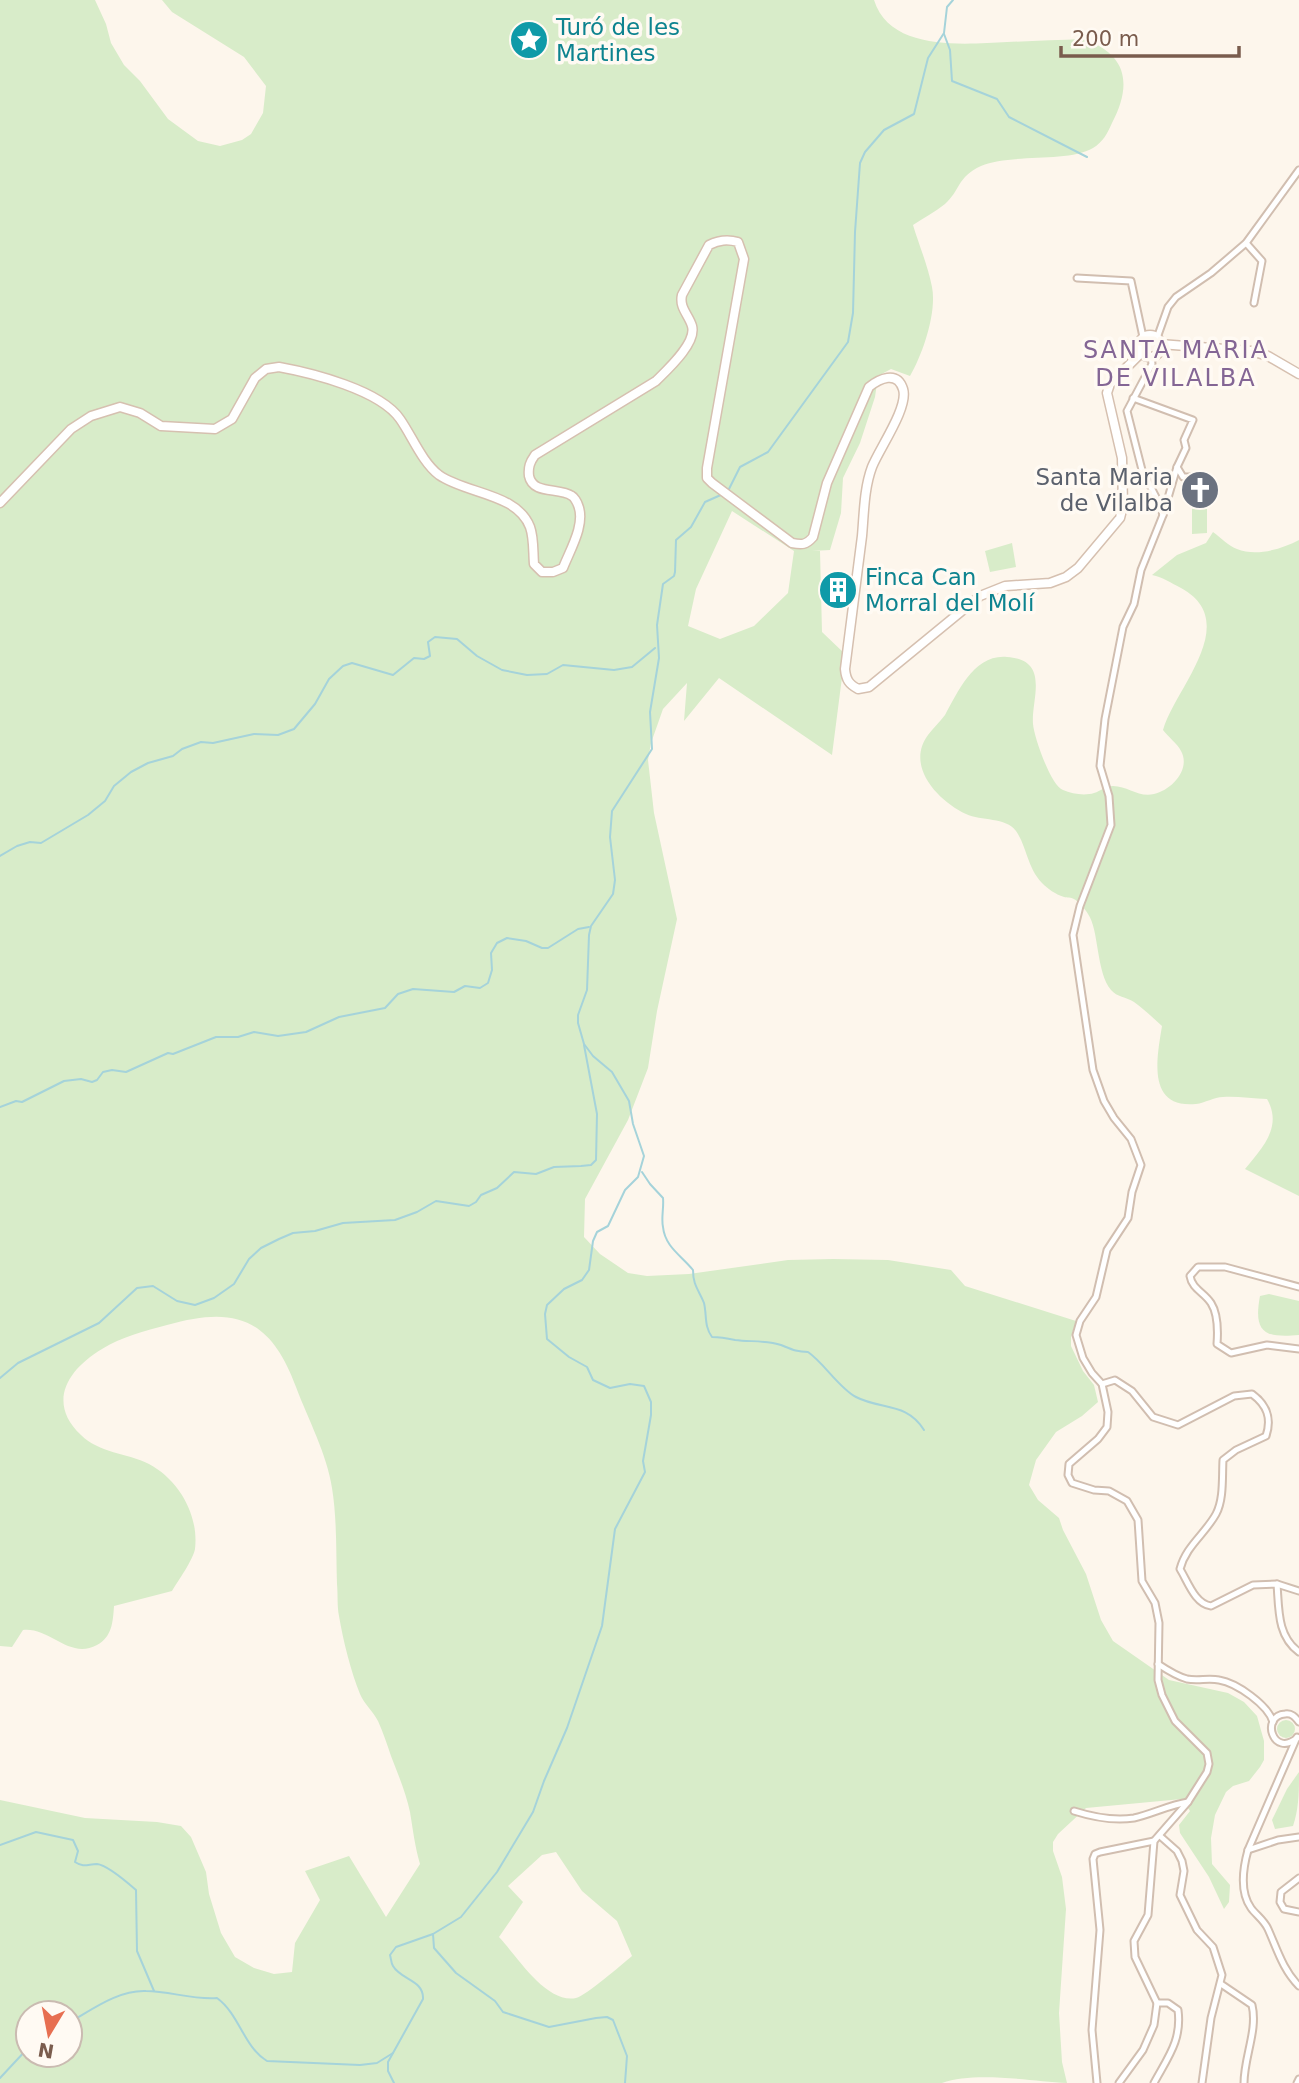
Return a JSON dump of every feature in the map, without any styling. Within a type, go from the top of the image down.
[{"type":"street","points":[[1151,356],[1159,350],[1158,341],[1168,307],[1246,243],[1299,170]]},
{"type":"street","points":[[0,503],[71,429],[91,416],[120,407],[140,413],[161,426],[215,429],[232,419],[255,378],[266,369],[279,367],[357,389],[389,406],[430,467],[438,474],[512,506],[527,520],[532,530],[534,564],[542,572],[553,572],[563,568],[580,524],[578,502],[572,495],[537,487],[531,482],[530,462],[535,455],[656,381],[664,373],[692,339],[693,328],[680,302],[709,245],[728,240],[738,242],[744,258],[707,468],[708,478],[712,482],[792,543],[801,545],[808,542],[813,537],[827,483],[869,387],[879,379],[890,377],[900,382],[904,391],[903,404],[881,447],[869,480],[845,669],[850,685],[858,690],[869,687],[980,596],[1005,586],[1050,583],[1066,577],[1078,568],[1120,518],[1123,506],[1122,458],[1107,393],[1111,384],[1142,352]]},
{"type":"street","points":[[1246,243],[1262,261],[1254,303]]},
{"type":"street","points":[[1077,278],[1131,281],[1143,337],[1139,346],[1142,352],[1151,356]]},
{"type":"street","points":[[1143,337],[1150,335],[1158,341],[1251,351],[1268,356],[1299,374]]},
{"type":"street","points":[[1151,356],[1152,364],[1127,411],[1142,470],[1163,515]]},
{"type":"street","points":[[1097,2083],[1092,2029],[1100,1930],[1093,1859],[1095,1853],[1154,1841],[1188,1802],[1207,1772],[1207,1753],[1175,1721],[1158,1680],[1158,1623],[1155,1603],[1142,1581],[1138,1520],[1126,1501],[1109,1491],[1094,1490],[1072,1483],[1068,1475],[1069,1464],[1098,1439],[1107,1427],[1108,1412],[1102,1384],[1091,1373],[1083,1358],[1076,1335],[1080,1321],[1096,1297],[1107,1250],[1128,1218],[1132,1192],[1141,1165],[1131,1139],[1104,1101],[1093,1070],[1073,935],[1080,906],[1111,825],[1109,796],[1100,766],[1101,746],[1123,627],[1134,604],[1141,570],[1163,515],[1177,467],[1186,448],[1184,440],[1193,420],[1133,398]]},
{"type":"street","points":[[1177,467],[1183,477],[1202,477]]},
{"type":"street","points":[[1299,1287],[1225,1267],[1198,1267],[1190,1276],[1191,1283],[1212,1304],[1218,1329],[1217,1344],[1231,1353],[1267,1345],[1299,1349]]},
{"type":"street","points":[[1102,1384],[1115,1380],[1132,1391],[1153,1417],[1178,1425],[1234,1396],[1252,1394],[1263,1402],[1270,1423],[1266,1436],[1236,1450],[1223,1460],[1221,1492],[1216,1513],[1184,1556],[1180,1569],[1204,1605],[1211,1606],[1253,1585],[1277,1584],[1299,1591]]},
{"type":"street","points":[[1277,1584],[1283,1635],[1289,1645],[1299,1652]]},
{"type":"street","points":[[1158,1664],[1188,1679],[1219,1680],[1237,1685],[1271,1713],[1273,1735],[1280,1742],[1290,1743],[1298,1736]]},
{"type":"street","points":[[1273,1722],[1283,1714],[1298,1717]]},
{"type":"street","points":[[1298,1736],[1242,1869],[1249,1906],[1267,1925],[1289,1976],[1299,1986]]},
{"type":"street","points":[[1074,1811],[1093,1817],[1134,1818],[1188,1802]]},
{"type":"street","points":[[1160,1836],[1177,1851],[1182,1861],[1184,1871],[1180,1895],[1197,1930],[1213,1947],[1222,1975],[1211,2018],[1202,2083]]},
{"type":"street","points":[[1248,1850],[1278,1840],[1299,1837]]},
{"type":"street","points":[[1119,2083],[1143,2050],[1154,2025],[1157,2003],[1135,1957],[1135,1941],[1148,1915],[1154,1841]]},
{"type":"street","points":[[1299,1878],[1281,1892],[1280,1902],[1284,1909],[1299,1912]]},
{"type":"street","points":[[1221,1984],[1252,2005],[1255,2015],[1244,2068],[1244,2083]]},
{"type":"street","points":[[1154,2083],[1174,2046],[1180,2027],[1178,2010],[1168,2003],[1157,2003]]},
{"type":"green space","points":[[0,0],[95,0],[111,43],[124,65],[140,81],[168,119],[198,141],[220,146],[242,140],[251,134],[263,113],[266,86],[244,57],[172,12],[162,0],[874,0],[883,17],[896,29],[912,37],[931,41],[971,44],[1083,39],[1098,45],[1117,62],[1122,72],[1123,84],[1118,109],[1099,143],[1082,153],[1008,160],[981,166],[963,179],[945,204],[913,225],[928,271],[933,297],[931,320],[924,345],[910,376],[891,369],[878,376],[875,397],[860,443],[843,478],[841,513],[830,550],[812,551],[820,551],[822,632],[845,654],[832,755],[719,678],[684,721],[687,683],[663,709],[648,760],[654,813],[677,919],[648,1068],[628,1120],[585,1199],[584,1237],[600,1254],[628,1273],[647,1276],[689,1274],[788,1260],[833,1259],[888,1260],[951,1270],[965,1286],[1076,1321],[1071,1346],[1083,1371],[1094,1385],[1098,1402],[1056,1432],[1036,1460],[1029,1485],[1038,1500],[1059,1518],[1086,1574],[1101,1620],[1113,1641],[1169,1680],[1228,1693],[1244,1702],[1257,1716],[1264,1741],[1264,1760],[1249,1781],[1233,1786],[1226,1792],[1215,1815],[1211,1838],[1212,1864],[1230,1885],[1229,1902],[1224,1909],[1209,1877],[1180,1833],[1179,1825],[1190,1811],[1182,1799],[1086,1808],[1058,1834],[1053,1842],[1053,1851],[1062,1877],[1066,1909],[1059,2013],[1062,2062],[1067,2083],[986,2077],[955,2079],[942,2083],[0,2083],[0,1800],[85,1818],[181,1826],[191,1837],[206,1872],[209,1894],[221,1933],[235,1957],[254,1968],[274,1974],[292,1972],[295,1943],[320,1900],[305,1871],[349,1856],[386,1917],[420,1864],[404,1791],[378,1721],[360,1694],[345,1645],[338,1608],[334,1500],[326,1462],[286,1364],[275,1346],[262,1332],[248,1323],[232,1318],[213,1317],[191,1319],[142,1332],[102,1349],[90,1357],[71,1377],[63,1399],[71,1423],[96,1446],[149,1464],[169,1479],[190,1511],[194,1524],[194,1554],[172,1591],[114,1606],[109,1633],[97,1645],[77,1649],[42,1633],[23,1630],[12,1647],[0,1646]],"holes":[[[732,511],[794,551],[788,593],[754,626],[720,639],[688,626],[696,589]],[[556,1852],[582,1891],[617,1921],[632,1956],[596,1986],[576,1998],[565,1998],[543,1986],[499,1937],[523,1902],[508,1886],[542,1855]]]},
{"type":"green space","points":[[1207,502],[1207,533],[1192,534],[1192,503]]},
{"type":"green space","points":[[1213,532],[1234,548],[1252,552],[1277,549],[1299,540],[1299,1196],[1245,1169],[1264,1145],[1272,1128],[1273,1119],[1267,1099],[1223,1097],[1196,1104],[1180,1103],[1169,1098],[1162,1090],[1158,1078],[1162,1026],[1134,1002],[1111,990],[1103,973],[1092,921],[1086,910],[1074,899],[1058,894],[1042,883],[1033,870],[1020,837],[1012,827],[1000,821],[966,814],[945,801],[928,781],[920,759],[928,735],[945,715],[968,676],[985,662],[1007,657],[1021,660],[1029,665],[1034,673],[1034,730],[1044,760],[1058,787],[1083,794],[1113,786],[1149,795],[1167,788],[1178,778],[1184,765],[1179,748],[1163,730],[1200,656],[1206,637],[1206,619],[1199,602],[1181,588],[1152,575],[1177,555],[1206,543]]},
{"type":"green space","points":[[1012,543],[1016,567],[990,572],[985,551]]},
{"type":"green space","points":[[1269,1294],[1299,1301],[1299,1335],[1270,1334],[1260,1325],[1260,1296]]},
{"type":"green space","points":[[1282,1720],[1290,1720],[1295,1729],[1293,1736],[1282,1738],[1277,1733],[1277,1725]]},
{"type":"green space","points":[[1299,1772],[1298,1806],[1293,1826],[1275,1829],[1272,1820],[1287,1789]]},
{"type":"waterway","points":[[728,491],[740,467],[768,452],[848,342],[853,313],[860,163],[865,152],[884,130],[914,114],[928,58],[944,33],[947,7],[953,0]]},
{"type":"waterway","points":[[944,34],[950,50],[952,81],[997,99],[1009,117],[1087,157]]},
{"type":"waterway","points":[[394,2083],[388,2071],[388,2062],[423,1999],[420,1988],[392,1965],[390,1955],[396,1947],[433,1934],[461,1917],[497,1872],[533,1812],[567,1728],[602,1626],[615,1529],[645,1472],[643,1461],[651,1402],[644,1386],[630,1384],[610,1388],[593,1380],[587,1367],[569,1357],[547,1339],[545,1314],[547,1305],[564,1289],[582,1280],[589,1270],[597,1232],[608,1226],[625,1190],[638,1177],[644,1156],[633,1124],[629,1101],[612,1072],[593,1056],[584,1044],[578,1015],[587,990],[591,926],[613,894],[615,880],[610,837],[612,811],[652,749],[650,712],[659,658],[657,625],[663,584],[674,576],[676,540],[691,527],[705,502],[723,494]]},
{"type":"waterway","points":[[0,856],[17,846],[30,842],[41,843],[88,815],[105,801],[114,786],[148,763],[173,756],[182,749],[201,742],[213,743],[254,734],[278,735],[294,729],[315,704],[329,679],[343,666],[352,663],[393,675],[414,658],[424,659],[430,656],[428,642],[435,637],[457,639],[477,656],[502,670],[527,675],[547,674],[563,665],[614,670],[632,667],[655,648]]},
{"type":"waterway","points":[[0,1107],[16,1101],[22,1102],[64,1081],[81,1079],[92,1082],[103,1072],[126,1072],[168,1053],[173,1054],[216,1037],[238,1037],[254,1032],[278,1036],[306,1032],[339,1017],[385,1008],[398,994],[413,989],[454,992],[465,986],[480,988],[488,983],[492,970],[491,953],[497,943],[507,938],[548,948],[578,929],[589,927]]},
{"type":"waterway","points":[[0,1378],[18,1363],[99,1323],[137,1288],[153,1286],[177,1301],[195,1305],[214,1298],[234,1284],[249,1259],[261,1248],[293,1233],[315,1231],[343,1223],[395,1220],[436,1201],[469,1206],[481,1195],[497,1188],[514,1172],[536,1174],[554,1167],[591,1165],[596,1160],[597,1114],[584,1045]]},
{"type":"waterway","points":[[642,1172],[663,1198],[664,1234],[670,1246],[693,1270],[712,1337],[770,1342],[808,1352],[850,1393],[865,1401],[902,1411],[917,1421],[924,1430]]},
{"type":"waterway","points":[[0,1845],[36,1832],[73,1840],[78,1851],[75,1862],[101,1865],[136,1890],[137,1951],[154,1991]]},
{"type":"waterway","points":[[433,1934],[434,1948],[456,1973],[495,2001],[503,2012],[549,2027],[596,2018],[607,2017],[613,2020],[627,2056],[625,2083]]},
{"type":"waterway","points":[[84,2014],[116,1997],[136,1992],[155,1991],[217,1998],[231,2013],[252,2047],[267,2061],[360,2065],[377,2063],[393,2053]]},
{"type":"waterway","points":[[0,2078],[14,2063]]},
{"type":"place","name":"Turó de les Martines","points":[[529,40]]},
{"type":"place","name":"Santa Maria de Vilalba","points":[[1200,490]]},
{"type":"place","name":"Finca Can Morral del Molí","points":[[838,590]]},
{"type":"district","name":"SANTA MARIA DE VILALBA","points":[[1176,364]]}]
